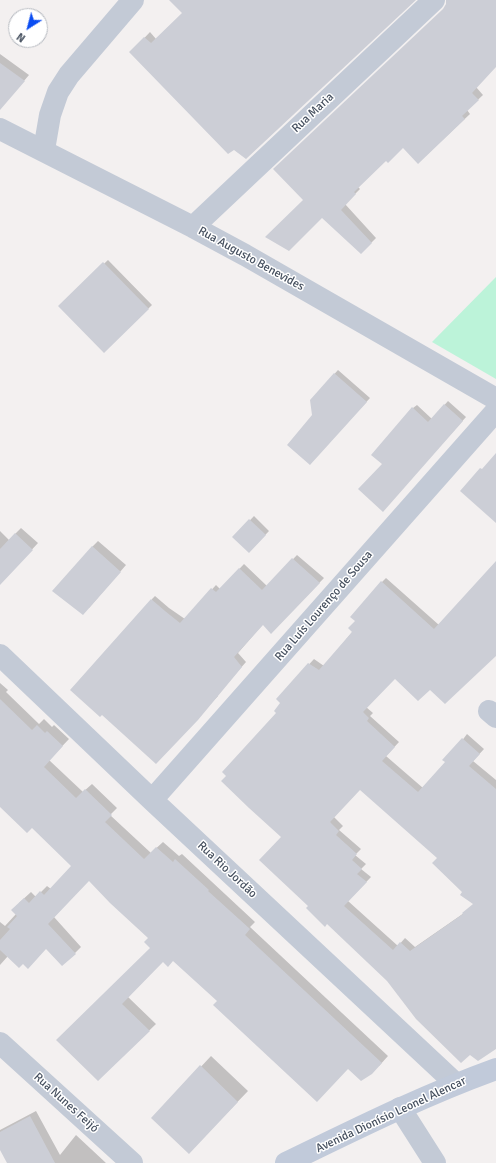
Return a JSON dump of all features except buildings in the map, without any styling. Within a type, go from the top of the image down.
[{"type":"main road","name":"Avenida Dionísio Leonel Alencar","points":[[286,1163],[455,1083],[496,1069]]},
{"type":"street","points":[[44,150],[50,115],[58,92],[69,74],[134,0]]},
{"type":"street","name":"Rua Maria","points":[[193,227],[434,0]]},
{"type":"street","name":"Rua Augusto Benevides","points":[[0,129],[44,150],[258,262],[496,399]]},
{"type":"street","name":"Rua Luís Lourenço de Sousa","points":[[152,800],[496,411]]},
{"type":"street","name":"Rua Rio Jordão","points":[[0,655],[152,800],[455,1083]]},
{"type":"street","name":"Rua Nunes Feijó","points":[[0,1043],[132,1163]]},
{"type":"street","points":[[400,1108],[435,1163]]},
{"type":"green space","points":[[496,277],[496,379],[432,342]]}]
